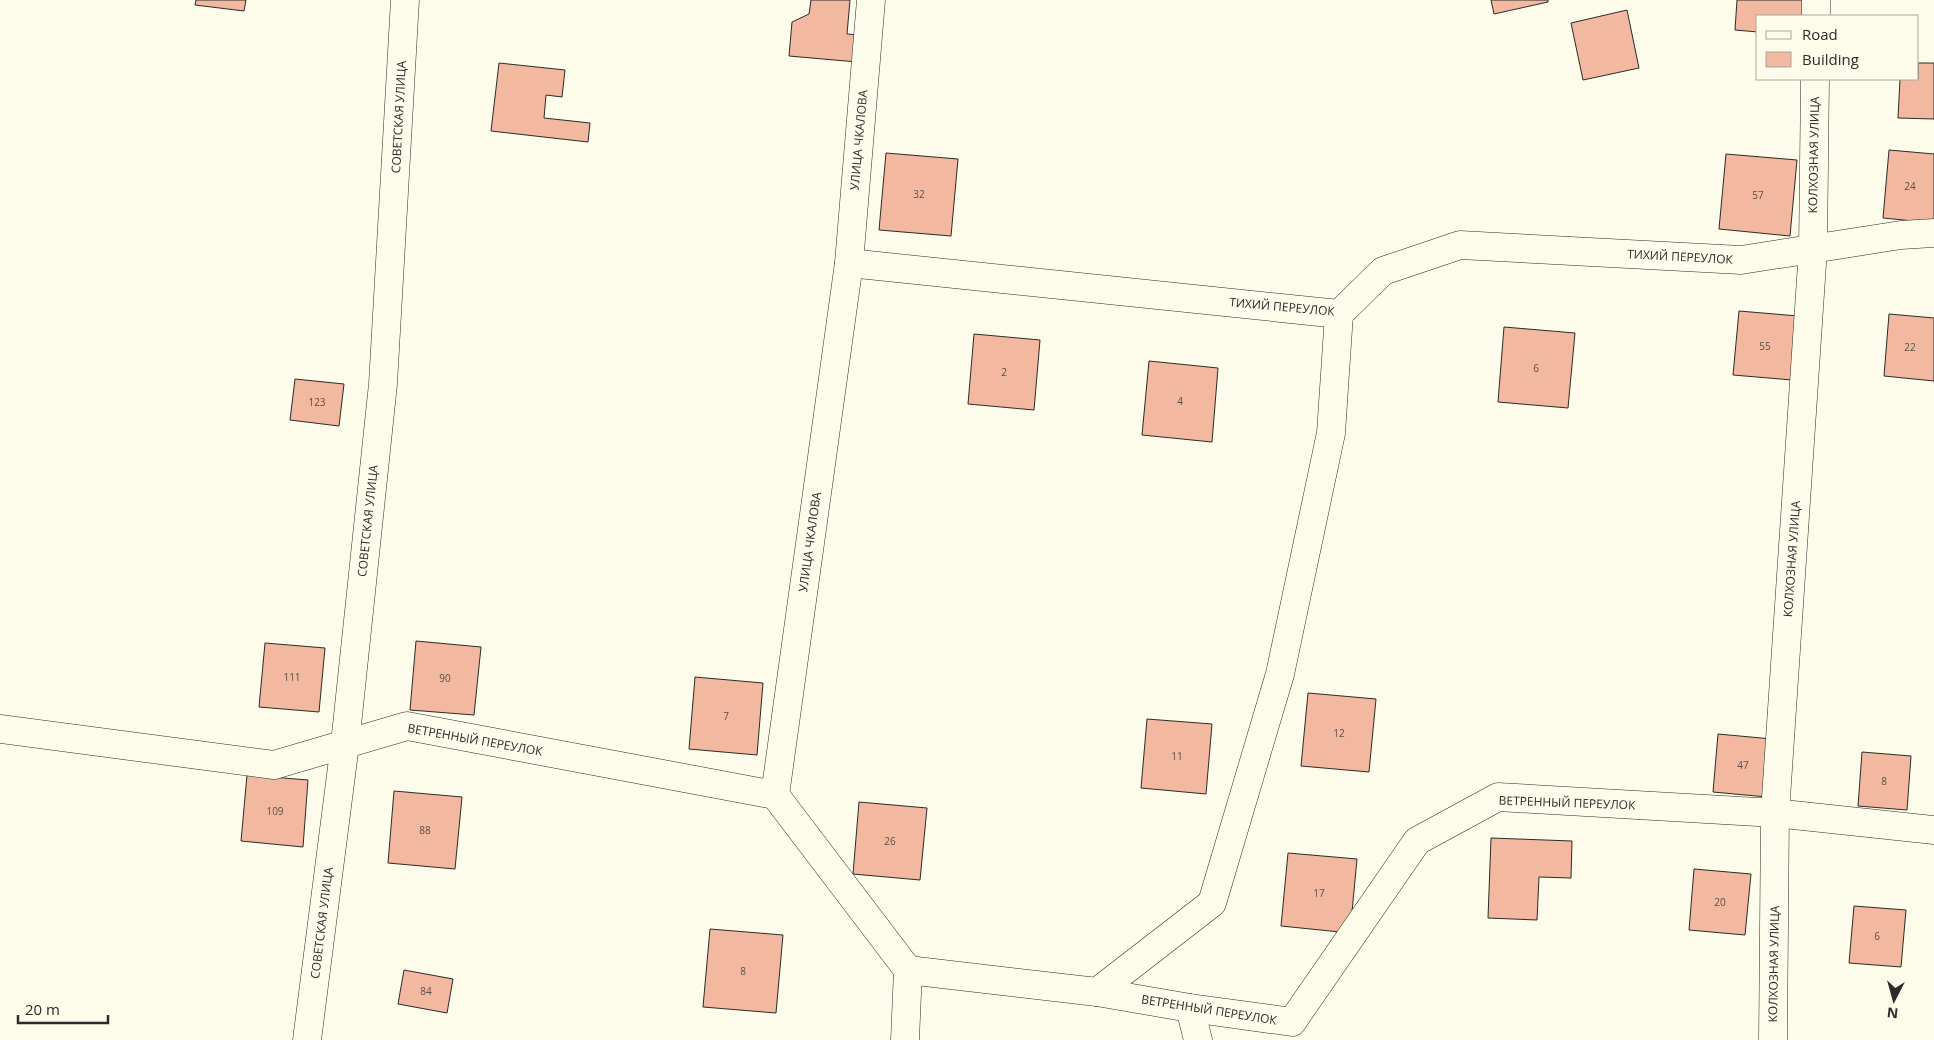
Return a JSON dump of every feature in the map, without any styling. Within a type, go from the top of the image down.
[{"type":"street","name":"СОВЕТСКАЯ УЛИЦА","points":[[307,1040],[345,744],[383,384],[403,49],[404,0]]},
{"type":"street","name":"УЛИЦА ЧКАЛОВА","points":[[775,796],[849,262],[871,0]]},
{"type":"street","points":[[1816,0],[1816,15]]},
{"type":"street","name":"КОЛХОЗНАЯ УЛИЦА","points":[[1773,1040],[1776,813],[1813,250],[1815,80]]},
{"type":"street","name":"ТИХИЙ ПЕРЕУЛОК","points":[[849,262],[1339,314],[1384,271],[1460,244],[1741,260],[1901,235],[1934,233]]},
{"type":"street","points":[[1097,992],[1212,903],[1280,674],[1331,432],[1339,314]]},
{"type":"street","name":"ВЕТРЕННЫЙ ПЕРЕУЛОК","points":[[0,729],[274,765],[407,726],[775,796]]},
{"type":"street","points":[[775,796],[908,970],[905,1040]]},
{"type":"street","name":"ВЕТРЕННЫЙ ПЕРЕУЛОК","points":[[908,970],[1097,992],[1190,1008],[1287,1031],[1417,841],[1498,797],[1776,813],[1934,830]]},
{"type":"street","points":[[1190,1008],[1198,1040]]},
{"type":"building","points":[[196,0],[246,0],[244,11],[195,5]]},
{"type":"building","points":[[811,0],[850,0],[847,34],[859,35],[857,62],[789,56],[792,22],[809,14]]},
{"type":"building","points":[[1491,0],[1548,0],[1548,2],[1494,14]]},
{"type":"building","points":[[1737,0],[1806,0],[1804,15],[1756,15],[1756,32],[1735,30]]},
{"type":"building","points":[[1627,10],[1639,68],[1583,80],[1571,23]]},
{"type":"building","points":[[499,63],[565,70],[562,97],[546,95],[544,118],[590,123],[588,142],[491,131]]},
{"type":"building","points":[[1919,63],[1934,63],[1934,119],[1898,118],[1900,80],[1919,80]]},
{"type":"building","points":[[1889,150],[1934,154],[1934,223],[1883,218]]},
{"type":"building","points":[[886,153],[958,159],[951,236],[879,230]]},
{"type":"building","points":[[1726,154],[1797,160],[1790,236],[1719,229]]},
{"type":"building","points":[[1739,311],[1798,316],[1792,380],[1733,375]]},
{"type":"building","points":[[1889,314],[1934,318],[1934,381],[1884,376]]},
{"type":"building","points":[[1504,327],[1575,333],[1568,408],[1498,402]]},
{"type":"building","points":[[974,334],[1040,340],[1034,410],[968,404]]},
{"type":"building","points":[[1149,361],[1218,368],[1212,442],[1142,435]]},
{"type":"building","points":[[295,379],[344,384],[339,426],[290,420]]},
{"type":"building","points":[[416,641],[481,647],[474,715],[410,710]]},
{"type":"building","points":[[265,643],[325,648],[319,712],[259,707]]},
{"type":"building","points":[[695,677],[763,683],[757,755],[689,749]]},
{"type":"building","points":[[1308,693],[1376,699],[1369,772],[1301,766]]},
{"type":"building","points":[[1147,719],[1212,724],[1206,794],[1141,788]]},
{"type":"building","points":[[1718,734],[1772,739],[1767,797],[1713,792]]},
{"type":"building","points":[[1862,752],[1911,756],[1907,810],[1858,806]]},
{"type":"building","points":[[247,775],[308,780],[303,847],[241,841]]},
{"type":"building","points":[[394,791],[462,797],[455,869],[388,863]]},
{"type":"building","points":[[859,802],[927,808],[920,880],[853,874]]},
{"type":"building","points":[[1491,838],[1572,841],[1571,878],[1539,877],[1537,920],[1488,918]]},
{"type":"building","points":[[1288,853],[1357,859],[1350,933],[1281,926]]},
{"type":"building","points":[[1694,869],[1751,874],[1745,935],[1689,930]]},
{"type":"building","points":[[1854,906],[1906,910],[1901,967],[1849,963]]},
{"type":"building","points":[[710,929],[783,935],[776,1013],[703,1007]]},
{"type":"building","points":[[404,970],[453,979],[447,1013],[398,1004]]}]
